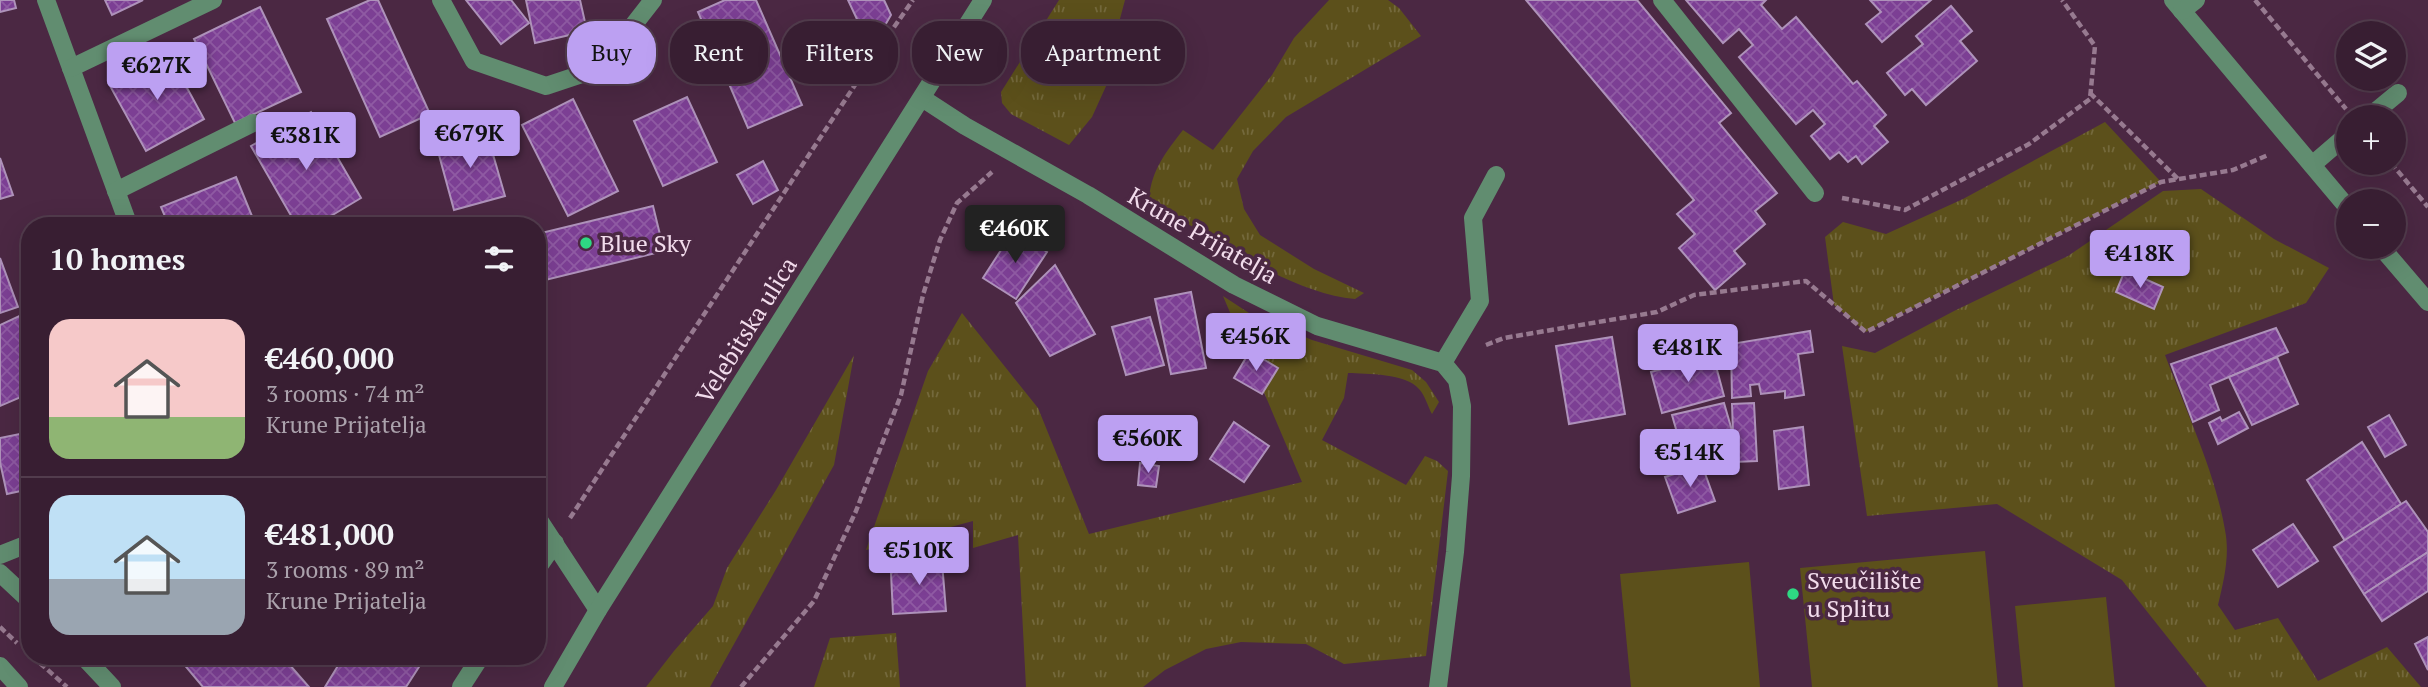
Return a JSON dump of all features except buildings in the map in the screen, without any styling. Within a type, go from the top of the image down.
[{"type":"street","points":[[46,0],[126,217]]},
{"type":"street","points":[[71,68],[212,0]]},
{"type":"street","points":[[441,0],[474,61],[546,86],[600,68],[653,0]]},
{"type":"street","name":"Velebitska ulica","points":[[553,687],[598,610],[983,0]]},
{"type":"street","points":[[1662,0],[1815,194]]},
{"type":"street","points":[[2184,4],[2336,193]]},
{"type":"street","points":[[2384,105],[2398,93]]},
{"type":"street","name":"Krune Prijatelja","points":[[922,97],[965,126],[1088,195],[1234,285],[1317,326],[1443,363]]},
{"type":"street","points":[[116,191],[253,123]]},
{"type":"street","points":[[2312,164],[2336,144]]},
{"type":"street","points":[[1438,687],[1455,552],[1462,434],[1462,406],[1457,380],[1443,363],[1480,302],[1473,218],[1496,175]]},
{"type":"street","points":[[2391,259],[2428,302]]},
{"type":"street","points":[[546,530],[598,610]]},
{"type":"street","points":[[546,556],[555,543]]},
{"type":"street","points":[[0,555],[21,547]]},
{"type":"street","points":[[0,573],[21,593]]},
{"type":"street","points":[[91,665],[112,687]]},
{"type":"street","points":[[461,687],[475,665]]},
{"type":"street","points":[[0,666],[19,687]]},
{"type":"path","points":[[555,543],[913,0]]},
{"type":"path","points":[[1815,194],[1905,210],[2029,144],[2090,99],[2095,46],[2062,0]]},
{"type":"path","points":[[2255,0],[2343,105]]},
{"type":"path","points":[[2090,93],[2179,179]]},
{"type":"path","points":[[1443,363],[1504,338],[1657,312],[1694,295],[1806,282],[1866,332],[2161,181],[2232,170],[2294,143]]},
{"type":"path","points":[[741,687],[814,601],[856,511],[901,395],[923,295],[940,240],[957,203],[995,169]]},
{"type":"path","points":[[2401,175],[2428,207]]},
{"type":"path","points":[[42,665],[67,687]]},
{"type":"green space","points":[[1059,0],[1125,0],[1119,21],[1046,21]]},
{"type":"green space","points":[[1329,0],[1388,0],[1399,8],[1421,36],[1286,117],[1253,151],[1237,179],[1244,209],[1260,235],[1314,269],[1364,293],[1355,299],[1330,295],[1279,276],[1158,206],[1149,198],[1157,170],[1183,130],[1213,150],[1272,75],[1294,38]]},
{"type":"green space","points":[[1021,60],[1021,84],[1107,84],[1092,117],[1069,145],[1011,114],[1002,103],[1001,92]]},
{"type":"green space","points":[[2105,122],[2161,182],[1866,332],[1834,305],[1825,237],[1843,222],[1886,234],[1963,199]]},
{"type":"green space","points":[[2201,189],[2274,239],[2329,268],[2306,303],[2165,355],[2207,464],[2225,530],[2227,558],[2218,605],[2235,630],[2278,618],[2318,681],[2387,647],[2421,687],[2207,687],[2122,580],[1997,504],[1867,516],[1842,346],[1875,353],[2068,256],[2163,191]]},
{"type":"green space","points":[[1223,296],[1249,313],[1312,340],[1412,370],[1426,382],[1439,402],[1432,414],[1421,392],[1405,380],[1386,375],[1348,373],[1344,398],[1322,440],[1406,485],[1425,456],[1437,461],[1448,471],[1426,656],[1344,664],[1306,644],[1241,642],[1206,649],[1165,670],[1143,687],[1026,687],[1018,535],[973,548],[973,521],[866,550],[928,371],[962,313],[1038,408],[1089,534],[1302,482]]},
{"type":"green space","points":[[854,355],[834,465],[710,687],[646,687],[713,606],[727,568],[776,490]]},
{"type":"green space","points":[[1985,551],[1998,687],[1812,687],[1800,568]]},
{"type":"green space","points":[[1749,562],[1760,687],[1631,687],[1620,574]]},
{"type":"green space","points":[[2106,597],[2115,687],[2023,687],[2015,606]]},
{"type":"green space","points":[[896,633],[900,687],[814,687],[830,638]]},
{"type":"place","name":"Blue Sky","points":[[586,243]]},
{"type":"place","name":"Sveučilište u Splitu","points":[[1793,594]]}]
